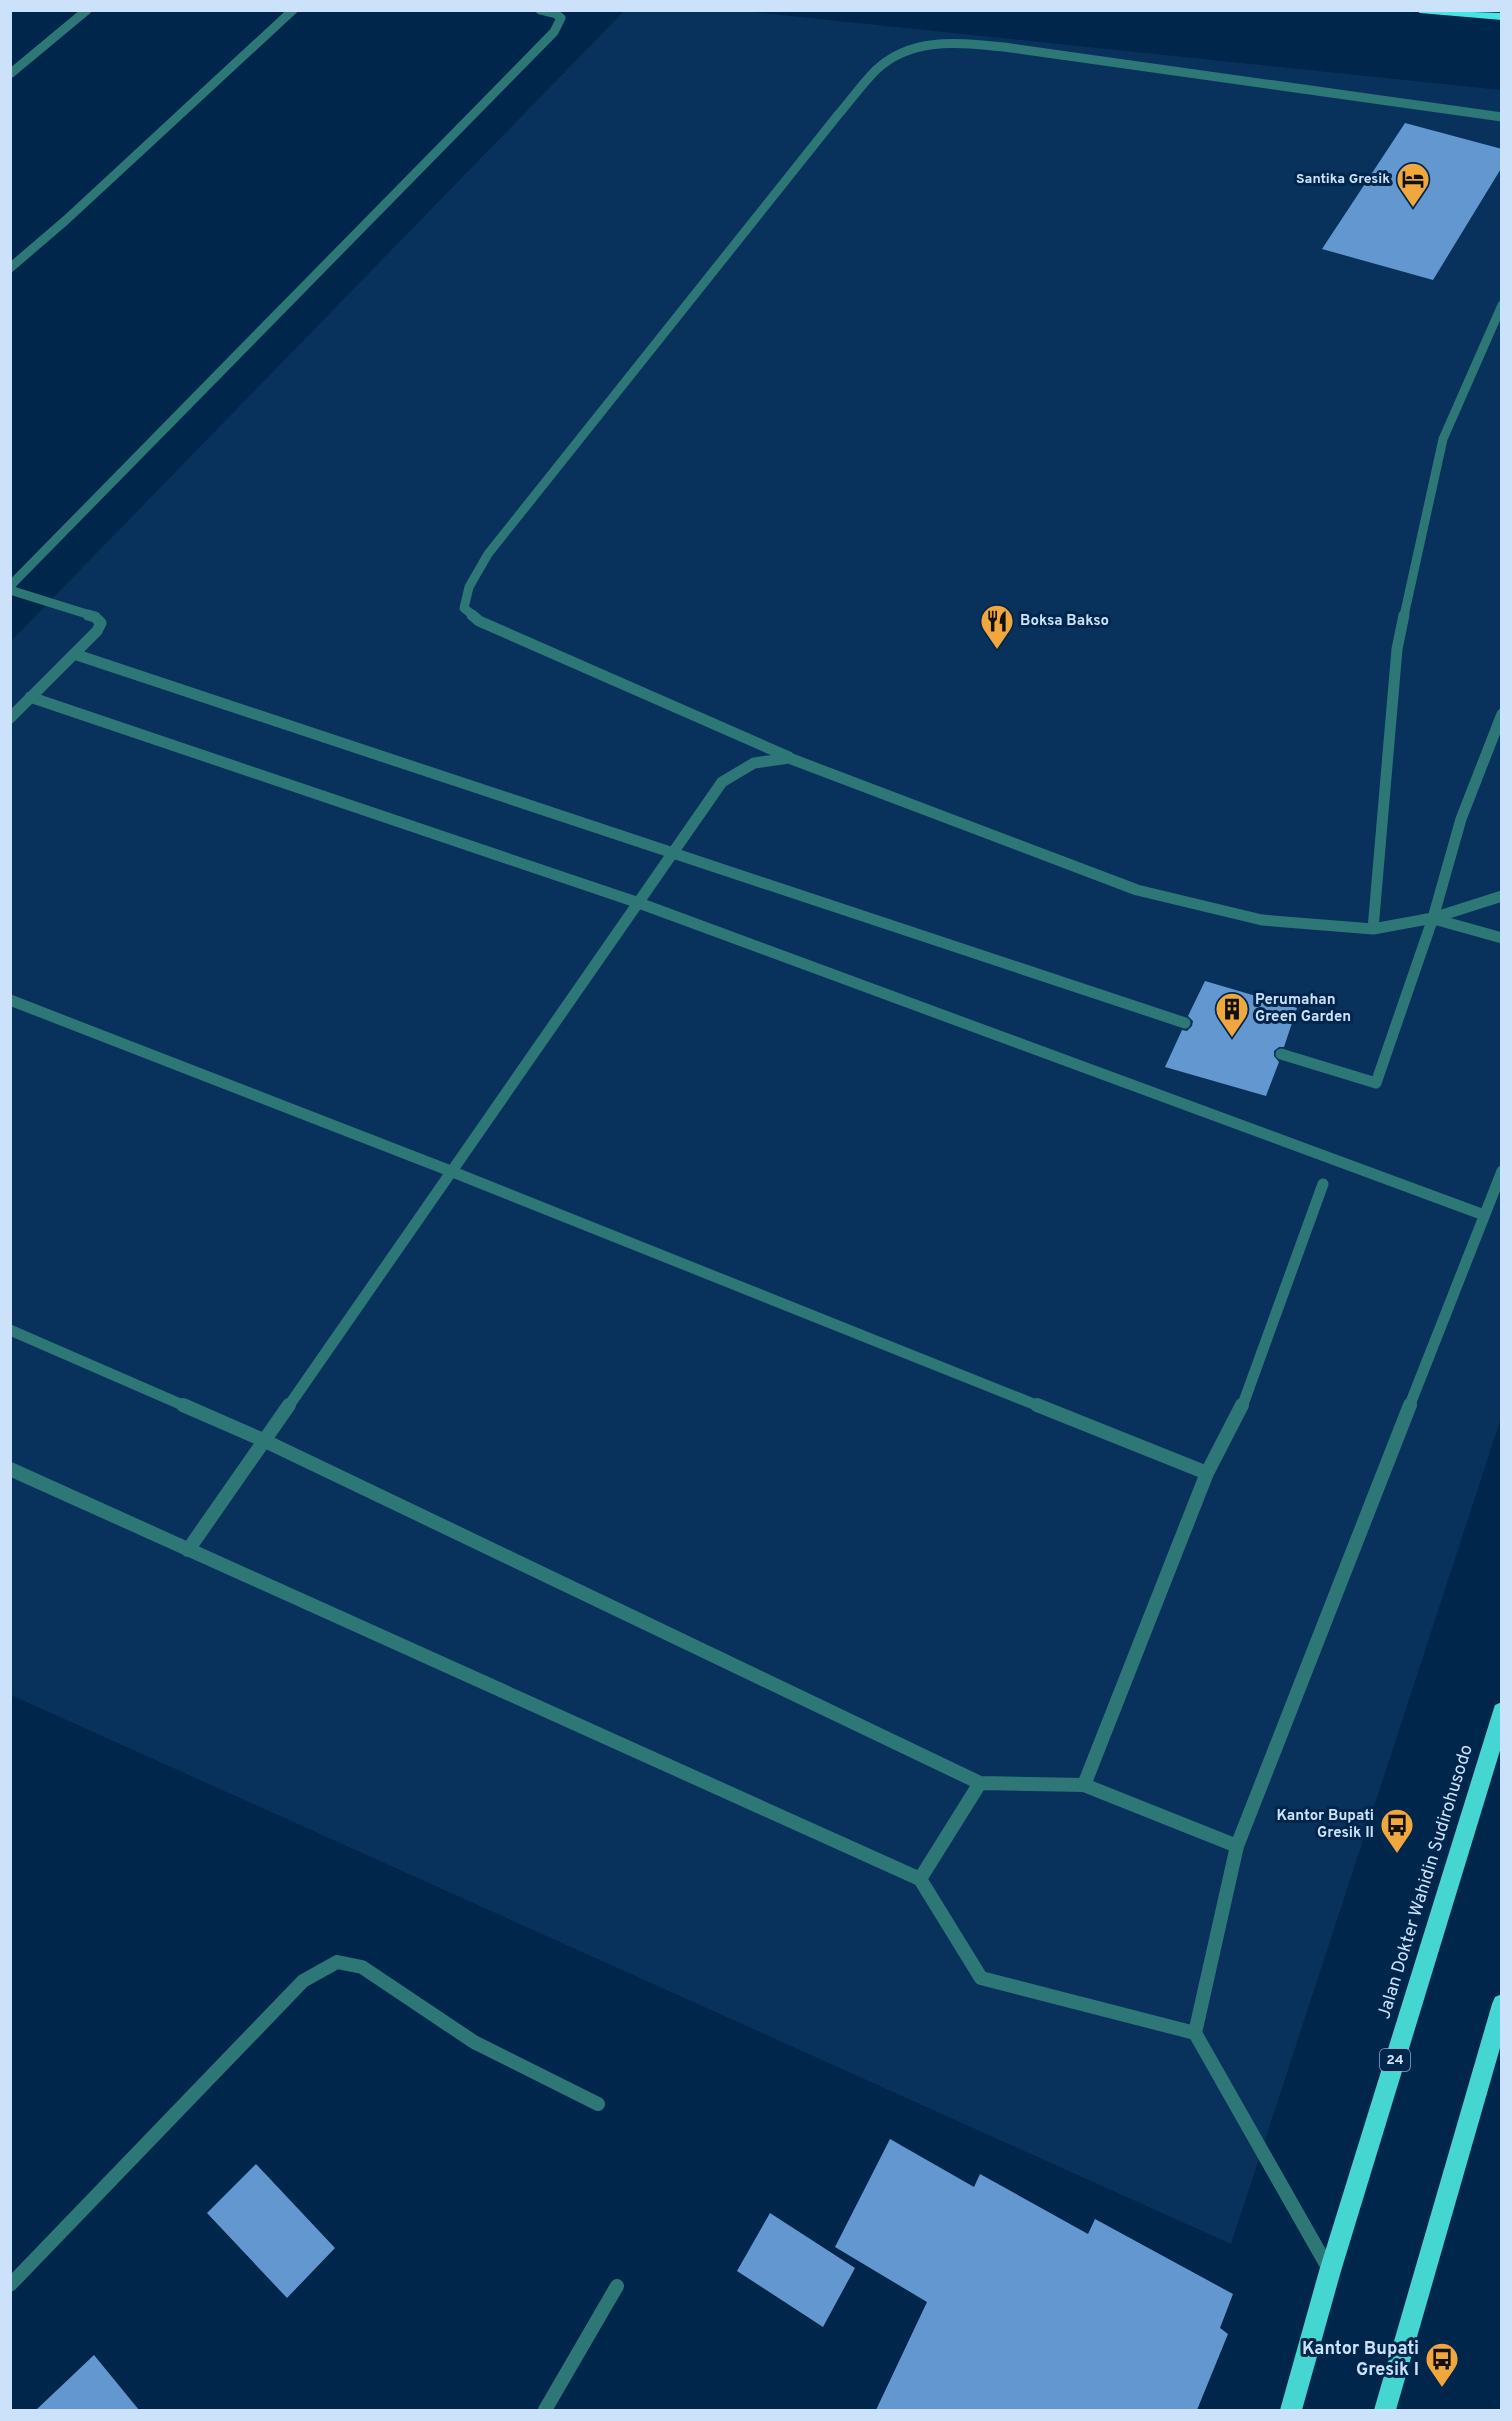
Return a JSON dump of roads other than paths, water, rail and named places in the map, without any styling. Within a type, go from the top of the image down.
[{"type":"highway","points":[[1420,10],[1502,17]]},
{"type":"highway","name":"Jalan Dokter Wahidin Sudirohusodo","points":[[1291,2410],[1330,2271],[1502,1711]]},
{"type":"highway","points":[[1385,2410],[1502,2004]]},
{"type":"street","points":[[10,74],[87,10]]},
{"type":"street","points":[[10,268],[293,10]]},
{"type":"street","points":[[10,718],[101,625],[99,620],[10,588],[554,32],[561,18],[556,14],[540,10]]},
{"type":"street","points":[[1502,117],[994,46],[954,43],[915,46],[884,63],[822,134],[488,554],[469,587],[464,608],[479,621],[789,758],[1137,890],[1262,920],[1373,928],[1433,918],[1502,896]]},
{"type":"street","points":[[1373,928],[1397,649],[1443,439],[1502,305]]},
{"type":"street","points":[[74,654],[1185,1023]]},
{"type":"street","points":[[30,698],[639,903],[1484,1215]]},
{"type":"street","points":[[1281,1054],[1376,1083],[1433,918],[1461,819],[1502,714]]},
{"type":"street","points":[[188,1550],[722,782],[754,763],[789,758]]},
{"type":"street","points":[[1433,918],[1502,938]]},
{"type":"street","points":[[10,1000],[453,1172],[1207,1473]]},
{"type":"street","points":[[1330,2271],[1195,2033],[1237,1846],[1502,1171]]},
{"type":"street","points":[[1084,1785],[1207,1473],[1240,1412],[1323,1184]]},
{"type":"street","points":[[10,1330],[263,1440],[980,1783],[1084,1785],[1237,1846]]},
{"type":"street","points":[[10,1469],[920,1879],[981,1978],[1195,2033]]},
{"type":"street","points":[[920,1879],[980,1783]]},
{"type":"street","points":[[10,2285],[303,1981],[337,1962],[362,1967],[474,2042],[598,2104]]},
{"type":"street","points":[[546,2410],[616,2286]]},
{"type":"place","name":"Santika Gresik","points":[[1413,208]]},
{"type":"place","name":"Boksa Bakso","points":[[997,650]]},
{"type":"place","name":"Perumahan Green Garden","points":[[1232,1038]]},
{"type":"place","name":"Kantor Bupati Gresik II","points":[[1397,1854]]},
{"type":"place","name":"Kantor Bupati Gresik I","points":[[1442,2388]]}]
